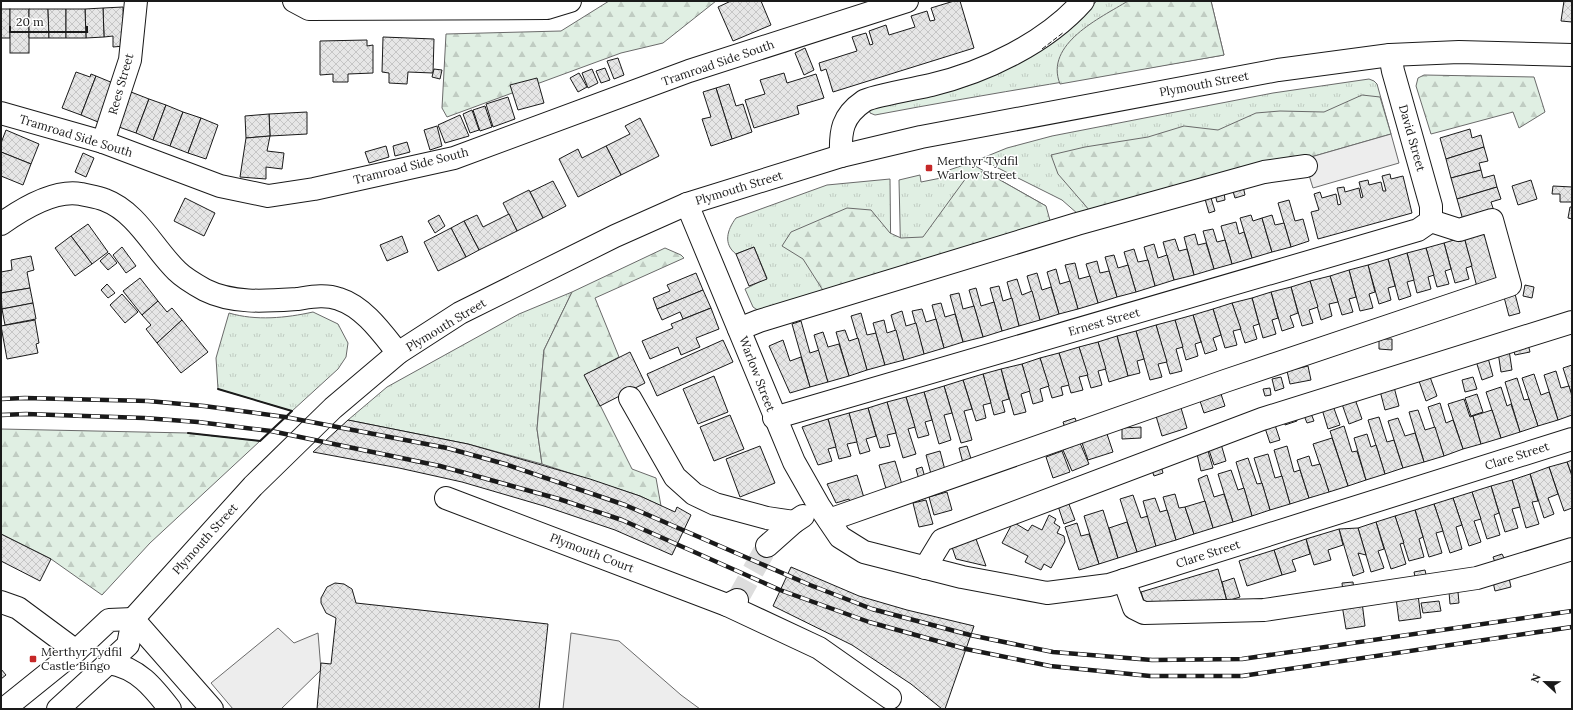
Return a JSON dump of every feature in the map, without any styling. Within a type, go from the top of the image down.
[{"type":"street","name":"Rees Street","points":[[103,142],[130,60],[136,1]]},
{"type":"street","points":[[294,1],[309,9],[547,8],[570,1]]},
{"type":"street","name":"Tramroad Side South","points":[[1,113],[103,142],[220,186],[268,196],[314,189],[454,158],[689,71],[907,1]]},
{"type":"street","points":[[841,156],[840,135],[847,116],[865,100],[948,80],[1003,59],[1029,45],[1083,1]]},
{"type":"street","name":"Plymouth Street","points":[[133,619],[253,486],[333,408],[398,353],[460,313],[615,236],[686,204],[841,156],[921,137],[1278,70],[1390,55],[1459,52],[1572,54]]},
{"type":"street","name":"David Street","points":[[1390,55],[1393,71],[1431,206],[1432,221]]},
{"type":"street","points":[[739,329],[759,321],[1077,224],[1264,172],[1306,166]]},
{"type":"street","points":[[1,224],[16,213],[55,196],[79,194],[106,200],[126,213],[178,272],[206,290],[234,299],[255,301],[321,296],[339,299],[353,306],[377,326],[398,353]]},
{"type":"street","name":"Warlow Street","points":[[686,204],[739,329],[774,418],[794,462],[829,521]]},
{"type":"street","points":[[630,398],[675,477],[694,494],[715,504],[767,518],[794,522],[829,521],[1225,381],[1510,285],[1492,220],[1459,230],[1432,221]]},
{"type":"street","name":"Ernest Street","points":[[774,418],[1418,230],[1432,221]]},
{"type":"street","points":[[925,568],[942,540],[1262,419],[1572,322]]},
{"type":"street","name":"Clare Street","points":[[829,521],[864,552],[962,577],[1047,592],[1109,585],[1572,438]]},
{"type":"street","name":"Plymouth Court","points":[[446,498],[732,603],[819,648],[890,698]]},
{"type":"street","points":[[767,546],[794,522]]},
{"type":"street","points":[[1124,580],[1134,608],[1144,613],[1264,610],[1477,578],[1572,549]]},
{"type":"street","points":[[1,602],[18,608],[76,651]]},
{"type":"street","points":[[4,709],[76,651],[110,620],[133,619]]},
{"type":"street","points":[[58,709],[128,645],[133,619]]},
{"type":"street","points":[[133,619],[212,709]]},
{"type":"street","points":[[109,663],[134,670],[157,692],[170,709]]},
{"type":"green space","points":[[609,1],[716,1],[663,43],[621,53],[447,117],[442,108],[446,34],[561,31]]},
{"type":"green space","points":[[1097,1],[1211,1],[1224,55],[875,115],[870,113],[869,108],[1069,28]]},
{"type":"green space","points":[[1128,1],[1211,1],[1224,55],[1060,84],[1057,70],[1060,57],[1067,45],[1090,24]]},
{"type":"green space","points":[[1424,75],[1534,77],[1545,112],[1519,128],[1513,112],[1431,134],[1416,86],[1418,78]]},
{"type":"green space","points":[[1369,79],[1377,84],[1391,134],[1078,214],[1062,200],[980,159],[1007,148],[1052,136],[1273,93]]},
{"type":"green space","points":[[1362,95],[1380,97],[1391,134],[1304,159],[1090,211],[1058,174],[1051,155],[1085,147],[1148,137],[1184,126],[1218,130],[1256,113],[1280,111],[1324,112]]},
{"type":"green space","points":[[970,163],[1046,206],[901,269],[899,180],[920,175],[921,182],[946,177],[946,171]]},
{"type":"green space","points":[[984,171],[1046,206],[1051,224],[824,292],[803,259],[782,246],[791,232],[847,208],[871,210],[890,233],[901,238],[923,237],[966,178]]},
{"type":"green space","points":[[890,179],[891,272],[759,311],[753,307],[745,289],[767,278],[754,247],[736,254],[729,246],[728,237],[730,227],[736,218],[827,185]]},
{"type":"green space","points":[[665,248],[681,255],[684,258],[595,298],[619,357],[585,375],[632,469],[656,478],[661,506],[640,496],[542,464],[537,429],[544,350],[572,292]]},
{"type":"green space","points":[[572,292],[544,350],[537,429],[542,464],[468,444],[348,420],[387,387],[519,314]]},
{"type":"green space","points":[[313,312],[338,324],[348,343],[346,357],[338,369],[292,411],[218,389],[216,358],[229,313],[239,316],[271,318]]},
{"type":"green space","points":[[1,429],[188,433],[260,441],[150,543],[102,595],[51,559],[1,534]]},
{"type":"shaded area","points":[[1391,134],[1399,163],[1313,188],[1304,159]]},
{"type":"shaded area","points":[[278,628],[294,643],[318,633],[321,670],[281,709],[233,709],[211,683]]},
{"type":"shaded area","points":[[571,633],[619,641],[681,695],[700,709],[563,709]]},
{"type":"building","points":[[731,1],[761,1],[771,25],[733,41],[718,7]]},
{"type":"building","points":[[954,1],[960,1],[974,48],[833,92],[826,69],[821,71],[819,63],[857,51],[852,37],[866,33],[870,45],[873,44],[869,31],[886,25],[889,35],[915,27],[911,16],[927,11],[930,21],[935,20],[931,8]]},
{"type":"building","points":[[1564,1],[1572,1],[1572,22],[1561,21]]},
{"type":"building","points":[[123,7],[124,46],[113,47],[113,36],[104,37],[103,8]]},
{"type":"building","points":[[103,8],[104,37],[86,38],[85,9]]},
{"type":"building","points":[[1,9],[10,9],[10,38],[1,38]]},
{"type":"building","points":[[10,9],[29,9],[29,53],[10,53]]},
{"type":"building","points":[[29,9],[48,9],[49,38],[29,38]]},
{"type":"building","points":[[48,9],[66,9],[66,38],[49,38]]},
{"type":"building","points":[[66,9],[85,9],[86,38],[66,38]]},
{"type":"building","points":[[383,37],[434,39],[433,73],[408,72],[407,84],[389,83],[389,73],[382,72]]},
{"type":"building","points":[[367,40],[367,46],[373,45],[373,73],[348,74],[348,82],[333,82],[333,74],[320,75],[320,41]]},
{"type":"building","points":[[805,48],[814,70],[804,75],[795,53]]},
{"type":"building","points":[[618,58],[624,75],[614,79],[607,61]]},
{"type":"building","points":[[605,68],[610,80],[601,83],[596,71]]},
{"type":"building","points":[[434,69],[442,70],[440,79],[432,77]]},
{"type":"building","points":[[592,69],[598,83],[588,88],[582,73]]},
{"type":"building","points":[[76,72],[90,77],[91,74],[96,76],[81,115],[62,108]]},
{"type":"building","points":[[579,73],[587,87],[578,92],[570,78]]},
{"type":"building","points":[[784,73],[787,83],[816,74],[824,98],[797,106],[799,114],[754,128],[745,100],[765,94],[760,80]]},
{"type":"building","points":[[96,76],[113,83],[98,122],[81,115]]},
{"type":"building","points":[[537,78],[544,103],[518,110],[510,85]]},
{"type":"building","points":[[729,84],[736,106],[743,104],[752,132],[732,139],[716,88]]},
{"type":"building","points":[[716,88],[732,139],[711,146],[702,119],[711,117],[703,92]]},
{"type":"building","points":[[131,92],[149,99],[136,133],[119,127]]},
{"type":"building","points":[[508,97],[515,119],[493,127],[486,104]]},
{"type":"building","points":[[149,99],[166,105],[153,140],[136,133]]},
{"type":"building","points":[[166,105],[183,112],[170,146],[153,140]]},
{"type":"building","points":[[485,106],[492,127],[480,131],[473,110]]},
{"type":"building","points":[[472,110],[479,130],[470,133],[463,114]]},
{"type":"building","points":[[183,112],[201,118],[188,153],[170,146]]},
{"type":"building","points":[[307,112],[307,134],[270,136],[269,114]]},
{"type":"building","points":[[269,114],[270,136],[246,138],[245,116]]},
{"type":"building","points":[[460,115],[469,136],[445,143],[438,125]]},
{"type":"building","points":[[201,118],[218,125],[206,159],[188,153]]},
{"type":"building","points":[[640,118],[659,156],[621,175],[606,146],[630,134],[625,126]]},
{"type":"building","points":[[437,126],[442,146],[430,150],[424,130]]},
{"type":"building","points":[[1470,129],[1472,138],[1481,135],[1484,147],[1446,159],[1440,138]]},
{"type":"building","points":[[6,130],[39,144],[31,164],[1,152],[1,143]]},
{"type":"building","points":[[270,136],[267,151],[284,153],[282,169],[266,167],[266,179],[240,177],[246,138]]},
{"type":"building","points":[[407,142],[410,152],[395,156],[393,146]]},
{"type":"building","points":[[386,146],[389,157],[369,163],[365,152]]},
{"type":"building","points":[[606,146],[621,175],[578,197],[559,159],[578,149],[582,158]]},
{"type":"building","points":[[1484,147],[1488,161],[1479,163],[1481,170],[1451,178],[1446,159]]},
{"type":"building","points":[[1,152],[31,164],[23,185],[1,176]]},
{"type":"building","points":[[83,153],[94,158],[86,177],[75,172]]},
{"type":"building","points":[[1481,170],[1483,178],[1494,175],[1497,187],[1457,199],[1451,178]]},
{"type":"building","points":[[1390,174],[1391,179],[1403,176],[1412,213],[1318,239],[1311,212],[1319,210],[1314,194],[1320,192],[1322,198],[1336,194],[1338,205],[1341,204],[1337,188],[1344,187],[1345,192],[1359,188],[1361,198],[1363,197],[1359,182],[1368,180],[1369,185],[1381,182],[1383,191],[1386,191],[1382,176]]},
{"type":"building","points":[[1531,180],[1537,199],[1518,205],[1512,186]]},
{"type":"building","points":[[553,181],[566,206],[543,218],[530,192]]},
{"type":"building","points":[[1243,186],[1245,195],[1235,198],[1232,188]]},
{"type":"building","points":[[1553,186],[1572,187],[1572,202],[1560,202],[1560,194],[1552,194]]},
{"type":"building","points":[[1497,187],[1501,199],[1491,202],[1494,211],[1463,220],[1457,199]]},
{"type":"building","points":[[529,190],[543,218],[517,231],[503,203]]},
{"type":"building","points":[[1224,192],[1225,200],[1217,202],[1215,194]]},
{"type":"building","points":[[185,198],[215,213],[204,236],[174,221]]},
{"type":"building","points":[[1211,198],[1215,211],[1209,213],[1205,199]]},
{"type":"building","points":[[1289,200],[1295,221],[1303,219],[1309,241],[1291,247],[1278,203]]},
{"type":"building","points":[[1570,207],[1572,207],[1572,219],[1568,218]]},
{"type":"building","points":[[509,214],[517,231],[479,250],[464,221],[477,215],[483,227]]},
{"type":"building","points":[[439,215],[445,226],[435,233],[428,221]]},
{"type":"building","points":[[1251,215],[1253,221],[1262,218],[1272,252],[1252,258],[1240,218]]},
{"type":"building","points":[[1272,215],[1275,225],[1284,223],[1291,247],[1272,252],[1262,218]]},
{"type":"building","points":[[464,221],[479,250],[466,257],[451,228]]},
{"type":"building","points":[[1236,222],[1239,234],[1244,232],[1252,258],[1232,264],[1221,226]]},
{"type":"building","points":[[88,224],[108,252],[92,264],[71,236]]},
{"type":"building","points":[[451,228],[466,257],[438,271],[424,242]]},
{"type":"building","points":[[1213,229],[1217,242],[1225,240],[1232,264],[1214,269],[1203,231]]},
{"type":"building","points":[[1486,231],[1500,281],[1477,287],[1464,237]]},
{"type":"building","points":[[1195,234],[1198,245],[1206,243],[1214,269],[1194,275],[1184,237]]},
{"type":"building","points":[[71,236],[92,264],[75,276],[55,248]]},
{"type":"building","points":[[402,236],[408,252],[387,261],[380,245]]},
{"type":"building","points":[[1464,237],[1472,266],[1466,268],[1469,279],[1455,283],[1444,243]]},
{"type":"building","points":[[1175,239],[1179,251],[1187,249],[1194,275],[1174,280],[1163,242]]},
{"type":"building","points":[[1444,243],[1451,269],[1445,271],[1449,284],[1437,287],[1426,248]]},
{"type":"building","points":[[1154,244],[1158,258],[1167,255],[1174,280],[1155,286],[1144,247]]},
{"type":"building","points":[[122,247],[136,266],[126,273],[113,255]]},
{"type":"building","points":[[754,247],[767,279],[749,286],[736,254]]},
{"type":"building","points":[[1426,248],[1434,275],[1428,277],[1431,289],[1417,293],[1407,253]]},
{"type":"building","points":[[1134,249],[1138,262],[1148,260],[1155,286],[1136,292],[1124,252]]},
{"type":"building","points":[[109,253],[117,263],[108,270],[100,261]]},
{"type":"building","points":[[1407,253],[1414,280],[1407,282],[1411,296],[1399,300],[1388,259]]},
{"type":"building","points":[[1114,255],[1118,268],[1128,265],[1136,292],[1117,297],[1105,257]]},
{"type":"building","points":[[31,256],[34,270],[27,272],[30,288],[1,293],[1,272],[12,270],[11,260]]},
{"type":"building","points":[[1388,259],[1395,286],[1388,288],[1391,300],[1379,304],[1368,265]]},
{"type":"building","points":[[1097,261],[1100,273],[1109,271],[1117,297],[1098,303],[1086,264]]},
{"type":"building","points":[[1075,263],[1079,279],[1090,276],[1098,303],[1078,309],[1065,265]]},
{"type":"building","points":[[1368,265],[1375,292],[1369,294],[1373,308],[1360,311],[1349,270]]},
{"type":"building","points":[[1056,269],[1060,284],[1070,281],[1078,309],[1059,314],[1047,272]]},
{"type":"building","points":[[1349,270],[1356,297],[1349,299],[1353,312],[1342,315],[1330,276]]},
{"type":"building","points":[[696,273],[703,290],[657,309],[653,298],[670,291],[667,285]]},
{"type":"building","points":[[1037,273],[1042,290],[1051,287],[1059,314],[1040,320],[1027,276]]},
{"type":"building","points":[[1330,276],[1338,302],[1329,304],[1332,316],[1321,320],[1310,281]]},
{"type":"building","points":[[140,278],[158,301],[142,315],[123,291]]},
{"type":"building","points":[[1017,279],[1022,295],[1032,291],[1040,320],[1019,326],[1007,282]]},
{"type":"building","points":[[1310,281],[1318,307],[1309,310],[1313,323],[1302,326],[1291,287]]},
{"type":"building","points":[[107,284],[115,293],[108,298],[101,290]]},
{"type":"building","points":[[1525,285],[1534,287],[1532,298],[1523,296]]},
{"type":"building","points":[[999,286],[1003,301],[1012,298],[1019,326],[1002,331],[990,288]]},
{"type":"building","points":[[1291,287],[1298,313],[1290,316],[1294,327],[1282,331],[1271,292]]},
{"type":"building","points":[[30,288],[33,303],[2,309],[1,293]]},
{"type":"building","points":[[976,288],[981,306],[994,302],[1002,331],[983,337],[969,290]]},
{"type":"building","points":[[703,290],[711,308],[683,319],[680,312],[662,320],[657,309]]},
{"type":"building","points":[[1271,292],[1278,318],[1272,320],[1276,334],[1263,338],[1252,298]]},
{"type":"building","points":[[959,293],[963,309],[974,306],[983,337],[963,342],[950,295]]},
{"type":"building","points":[[122,294],[138,312],[125,323],[110,305]]},
{"type":"building","points":[[1515,294],[1520,313],[1509,316],[1504,297]]},
{"type":"building","points":[[1252,298],[1259,324],[1253,326],[1257,339],[1245,343],[1232,303]]},
{"type":"building","points":[[158,301],[167,312],[172,308],[182,320],[157,343],[146,329],[151,325],[142,315]]},
{"type":"building","points":[[33,303],[36,319],[5,325],[2,309]]},
{"type":"building","points":[[941,303],[945,317],[955,314],[963,342],[944,348],[932,305]]},
{"type":"building","points":[[1232,303],[1241,329],[1233,331],[1237,345],[1225,348],[1213,309]]},
{"type":"building","points":[[711,308],[719,329],[696,338],[700,347],[681,355],[678,347],[650,359],[642,341],[673,328],[671,324]]},
{"type":"building","points":[[922,309],[926,322],[936,319],[944,348],[924,354],[912,311]]},
{"type":"building","points":[[1213,309],[1221,335],[1213,338],[1217,350],[1205,354],[1193,315]]},
{"type":"building","points":[[902,311],[906,326],[916,323],[924,354],[904,360],[891,315]]},
{"type":"building","points":[[861,313],[867,335],[876,333],[885,365],[867,370],[851,316]]},
{"type":"building","points":[[1193,315],[1201,342],[1195,344],[1198,356],[1186,360],[1175,320]]},
{"type":"building","points":[[35,320],[39,343],[36,344],[38,353],[7,359],[1,326]]},
{"type":"building","points":[[182,320],[208,352],[181,373],[157,343]]},
{"type":"building","points":[[884,320],[887,333],[896,330],[904,360],[885,365],[873,323]]},
{"type":"building","points":[[1175,320],[1183,347],[1176,349],[1182,371],[1170,374],[1156,325]]},
{"type":"building","points":[[801,321],[810,353],[819,350],[828,382],[810,387],[792,324]]},
{"type":"building","points":[[1156,325],[1167,362],[1158,364],[1162,377],[1150,380],[1136,331]]},
{"type":"building","points":[[845,330],[849,341],[858,338],[867,370],[849,376],[836,332]]},
{"type":"building","points":[[1136,331],[1144,359],[1137,361],[1140,373],[1128,376],[1117,336]]},
{"type":"building","points":[[823,332],[828,347],[839,344],[849,376],[828,382],[814,335]]},
{"type":"building","points":[[1117,336],[1128,376],[1109,382],[1098,342]]},
{"type":"building","points":[[1379,339],[1392,339],[1392,350],[1379,349]]},
{"type":"building","points":[[723,340],[733,362],[657,396],[647,374]]},
{"type":"building","points":[[783,340],[790,361],[801,357],[810,387],[790,393],[769,346]]},
{"type":"building","points":[[1098,342],[1106,369],[1098,371],[1102,385],[1091,388],[1079,347]]},
{"type":"building","points":[[1528,344],[1530,352],[1515,355],[1513,348]]},
{"type":"building","points":[[1079,347],[1088,375],[1079,377],[1083,390],[1071,393],[1059,353]]},
{"type":"building","points":[[1509,350],[1512,370],[1501,372],[1498,352]]},
{"type":"building","points":[[630,352],[645,383],[600,406],[584,375]]},
{"type":"building","points":[[1059,353],[1069,385],[1061,387],[1063,395],[1052,398],[1040,358]]},
{"type":"building","points":[[1040,358],[1049,386],[1040,389],[1043,401],[1033,404],[1022,364]]},
{"type":"building","points":[[1488,358],[1493,376],[1482,380],[1476,361]]},
{"type":"building","points":[[1022,364],[1030,391],[1021,394],[1026,412],[1014,415],[1001,369]]},
{"type":"building","points":[[1572,365],[1572,396],[1563,368]]},
{"type":"building","points":[[1308,366],[1311,380],[1290,384],[1287,371]]},
{"type":"building","points":[[1001,369],[1009,399],[1002,401],[1005,412],[994,415],[983,374]]},
{"type":"building","points":[[1556,371],[1561,388],[1569,386],[1572,396],[1572,415],[1558,420],[1544,375]]},
{"type":"building","points":[[983,374],[991,403],[983,405],[986,418],[976,421],[963,380]]},
{"type":"building","points":[[1534,374],[1541,395],[1549,392],[1558,420],[1538,426],[1522,378]]},
{"type":"building","points":[[714,376],[728,412],[698,424],[683,389]]},
{"type":"building","points":[[1281,377],[1284,388],[1275,391],[1272,379]]},
{"type":"building","points":[[1430,377],[1437,396],[1426,401],[1419,381]]},
{"type":"building","points":[[1473,377],[1477,389],[1465,392],[1462,380]]},
{"type":"building","points":[[1517,378],[1524,400],[1529,399],[1538,426],[1520,432],[1505,382]]},
{"type":"building","points":[[963,380],[972,409],[964,411],[972,440],[961,443],[944,386]]},
{"type":"building","points":[[944,386],[952,413],[944,415],[951,440],[939,444],[924,392]]},
{"type":"building","points":[[1394,387],[1399,406],[1385,410],[1380,391]]},
{"type":"building","points":[[1501,387],[1507,406],[1511,404],[1520,432],[1501,438],[1486,392]]},
{"type":"building","points":[[1270,388],[1271,395],[1265,396],[1263,389]]},
{"type":"building","points":[[924,392],[932,420],[925,422],[929,435],[918,438],[906,397]]},
{"type":"building","points":[[1221,394],[1225,406],[1204,413],[1200,401]]},
{"type":"building","points":[[1477,394],[1483,412],[1471,416],[1465,398]]},
{"type":"building","points":[[906,397],[915,427],[908,429],[916,454],[903,458],[887,402]]},
{"type":"building","points":[[1355,399],[1362,419],[1349,424],[1342,404]]},
{"type":"building","points":[[1464,399],[1470,417],[1473,416],[1481,444],[1463,449],[1448,404]]},
{"type":"building","points":[[887,402],[896,433],[887,435],[890,446],[880,448],[868,408]]},
{"type":"building","points":[[1332,403],[1340,425],[1328,429],[1321,406]]},
{"type":"building","points":[[1440,403],[1446,423],[1453,420],[1463,449],[1444,456],[1428,407]]},
{"type":"building","points":[[868,408],[876,436],[866,439],[870,451],[860,454],[849,413]]},
{"type":"building","points":[[1181,408],[1187,428],[1162,436],[1156,416]]},
{"type":"building","points":[[1418,410],[1425,430],[1435,427],[1444,456],[1424,462],[1409,412]]},
{"type":"building","points":[[1492,410],[1501,438],[1481,444],[1473,416]]},
{"type":"building","points":[[1310,411],[1314,421],[1307,423],[1303,413]]},
{"type":"building","points":[[849,413],[857,442],[847,444],[851,456],[839,459],[828,419]]},
{"type":"building","points":[[730,415],[744,449],[714,461],[700,427]]},
{"type":"building","points":[[1296,416],[1297,421],[1285,425],[1284,419]]},
{"type":"building","points":[[1379,417],[1387,442],[1394,440],[1403,468],[1385,474],[1368,420]]},
{"type":"building","points":[[1075,418],[1078,426],[1066,431],[1063,422]]},
{"type":"building","points":[[1398,418],[1405,436],[1415,433],[1424,462],[1403,468],[1388,421]]},
{"type":"building","points":[[828,419],[836,447],[828,449],[832,461],[818,465],[802,427]]},
{"type":"building","points":[[348,420],[468,444],[590,479],[640,496],[675,512],[677,507],[691,515],[672,555],[615,530],[544,506],[462,482],[399,468],[313,452]]},
{"type":"building","points":[[1274,422],[1280,440],[1270,443],[1264,425]]},
{"type":"building","points":[[1344,426],[1352,452],[1357,451],[1366,480],[1348,486],[1330,431]]},
{"type":"building","points":[[1141,427],[1141,438],[1122,439],[1122,428]]},
{"type":"building","points":[[1106,431],[1113,452],[1088,460],[1081,440]]},
{"type":"building","points":[[1367,434],[1371,447],[1376,445],[1385,474],[1366,480],[1354,438]]},
{"type":"building","points":[[1332,438],[1348,486],[1329,492],[1313,444]]},
{"type":"building","points":[[1080,443],[1089,464],[1072,471],[1063,450]]},
{"type":"building","points":[[1221,444],[1226,461],[1214,465],[1208,447]]},
{"type":"building","points":[[760,446],[775,483],[740,497],[726,459]]},
{"type":"building","points":[[967,446],[973,465],[964,467],[959,448]]},
{"type":"building","points":[[1287,446],[1294,472],[1300,470],[1309,498],[1290,504],[1274,450]]},
{"type":"building","points":[[940,451],[945,470],[931,474],[926,455]]},
{"type":"building","points":[[1062,451],[1070,472],[1053,478],[1046,457]]},
{"type":"building","points":[[1208,451],[1213,468],[1201,471],[1197,454]]},
{"type":"building","points":[[1268,454],[1275,478],[1282,476],[1290,504],[1270,510],[1254,458]]},
{"type":"building","points":[[1309,456],[1312,466],[1320,464],[1329,492],[1309,498],[1297,460]]},
{"type":"building","points":[[1248,458],[1257,484],[1262,483],[1270,510],[1252,516],[1236,462]]},
{"type":"building","points":[[1572,460],[1572,476],[1567,462]]},
{"type":"building","points":[[895,461],[903,488],[887,492],[879,465]]},
{"type":"building","points":[[1160,462],[1163,473],[1154,476],[1150,465]]},
{"type":"building","points":[[1567,462],[1572,476],[1572,508],[1564,511],[1549,467]]},
{"type":"building","points":[[922,467],[926,481],[920,483],[916,469]]},
{"type":"building","points":[[1549,467],[1558,494],[1548,498],[1554,514],[1544,518],[1530,474]]},
{"type":"building","points":[[1231,470],[1238,490],[1244,488],[1252,516],[1233,522],[1218,474]]},
{"type":"building","points":[[1530,474],[1538,501],[1532,502],[1539,524],[1526,528],[1512,480]]},
{"type":"building","points":[[857,475],[865,501],[851,505],[849,499],[836,503],[827,484]]},
{"type":"building","points":[[1207,475],[1214,497],[1224,494],[1233,522],[1213,528],[1198,479]]},
{"type":"building","points":[[1512,480],[1520,507],[1512,509],[1518,528],[1505,532],[1491,486]]},
{"type":"building","points":[[1491,486],[1499,513],[1494,515],[1500,535],[1487,539],[1472,492]]},
{"type":"building","points":[[947,492],[952,510],[934,515],[929,497]]},
{"type":"building","points":[[1472,492],[1481,519],[1474,521],[1481,542],[1469,546],[1453,498]]},
{"type":"building","points":[[1175,494],[1179,508],[1185,507],[1194,534],[1176,540],[1163,497]]},
{"type":"building","points":[[1133,495],[1141,518],[1148,516],[1156,546],[1137,552],[1120,499]]},
{"type":"building","points":[[1155,498],[1160,512],[1167,510],[1176,540],[1156,546],[1143,501]]},
{"type":"building","points":[[1453,498],[1462,525],[1456,527],[1462,549],[1450,553],[1434,504]]},
{"type":"building","points":[[1067,499],[1075,520],[1064,524],[1057,503]]},
{"type":"building","points":[[926,500],[933,524],[919,527],[913,503]]},
{"type":"building","points":[[1205,501],[1213,528],[1194,534],[1185,507]]},
{"type":"building","points":[[1434,504],[1443,531],[1436,533],[1442,553],[1429,557],[1415,510]]},
{"type":"building","points":[[1103,510],[1118,558],[1099,564],[1084,516]]},
{"type":"building","points":[[1415,510],[1423,537],[1419,539],[1424,557],[1409,561],[1395,516]]},
{"type":"building","points":[[1049,515],[1056,519],[1054,523],[1060,527],[1057,533],[1064,536],[1065,542],[1051,568],[1044,564],[1041,570],[1025,562],[1028,556],[1002,543],[1013,522],[1028,531],[1032,525],[1042,530]]},
{"type":"building","points":[[1395,516],[1404,543],[1400,544],[1406,564],[1391,569],[1376,522]]},
{"type":"building","points":[[1127,522],[1137,552],[1118,558],[1109,528]]},
{"type":"building","points":[[1376,522],[1384,549],[1378,551],[1384,568],[1371,572],[1358,528]]},
{"type":"building","points":[[1077,523],[1081,536],[1089,534],[1099,564],[1079,570],[1065,527]]},
{"type":"building","points":[[1358,528],[1366,555],[1358,553],[1364,572],[1353,576],[1339,529]]},
{"type":"building","points":[[1339,529],[1343,545],[1328,550],[1331,560],[1314,565],[1306,539]]},
{"type":"building","points":[[1,534],[51,559],[40,581],[1,561]]},
{"type":"building","points":[[976,539],[986,566],[956,559],[952,547]]},
{"type":"building","points":[[1306,539],[1310,554],[1292,560],[1296,571],[1282,575],[1274,550]]},
{"type":"building","points":[[1274,550],[1282,575],[1247,586],[1239,561]]},
{"type":"building","points":[[1502,554],[1506,562],[1496,565],[1493,557]]},
{"type":"building","points":[[791,567],[859,596],[907,610],[974,626],[945,709],[942,709],[911,684],[852,645],[773,606]]},
{"type":"building","points":[[1218,569],[1227,601],[1146,607],[1141,592]]},
{"type":"building","points":[[1425,570],[1427,579],[1416,581],[1414,572]]},
{"type":"building","points":[[1234,578],[1240,597],[1227,601],[1222,582]]},
{"type":"building","points":[[1509,578],[1511,587],[1495,591],[1493,582]]},
{"type":"building","points":[[1353,582],[1354,590],[1343,592],[1342,583]]},
{"type":"building","points":[[335,583],[344,584],[352,589],[356,603],[548,624],[539,709],[317,709],[321,663],[331,664],[336,618],[326,613],[321,603],[321,598],[327,587]]},
{"type":"building","points":[[1449,592],[1458,592],[1459,603],[1450,604]]},
{"type":"building","points":[[1418,595],[1421,618],[1399,621],[1396,598]]},
{"type":"building","points":[[1439,601],[1441,611],[1423,613],[1421,603]]},
{"type":"building","points":[[1362,602],[1365,626],[1346,629],[1342,605]]},
{"type":"building","points":[[1,669],[6,675],[1,679]]},
{"type":"tunnel","points":[[737,600],[767,546]]},
{"type":"railway","points":[[1,399],[25,398],[148,401],[204,406],[285,417],[447,448],[505,464],[625,505],[810,585],[872,609],[970,635],[1053,652],[1152,660],[1242,659],[1572,611]]},
{"type":"railway","points":[[1,415],[26,414],[144,418],[198,422],[271,431],[440,466],[559,499],[622,520],[780,590],[869,622],[966,649],[1050,666],[1150,676],[1242,676],[1572,627]]},
{"type":"fence","points":[[1042,49],[1064,32]]},
{"type":"wall","points":[[188,433],[260,441],[292,411],[218,389]]},
{"type":"place","name":"Merthyr Tydfil Warlow Street","points":[[929,168]]},
{"type":"place","name":"Merthyr Tydfil Castle Bingo","points":[[33,659]]}]
